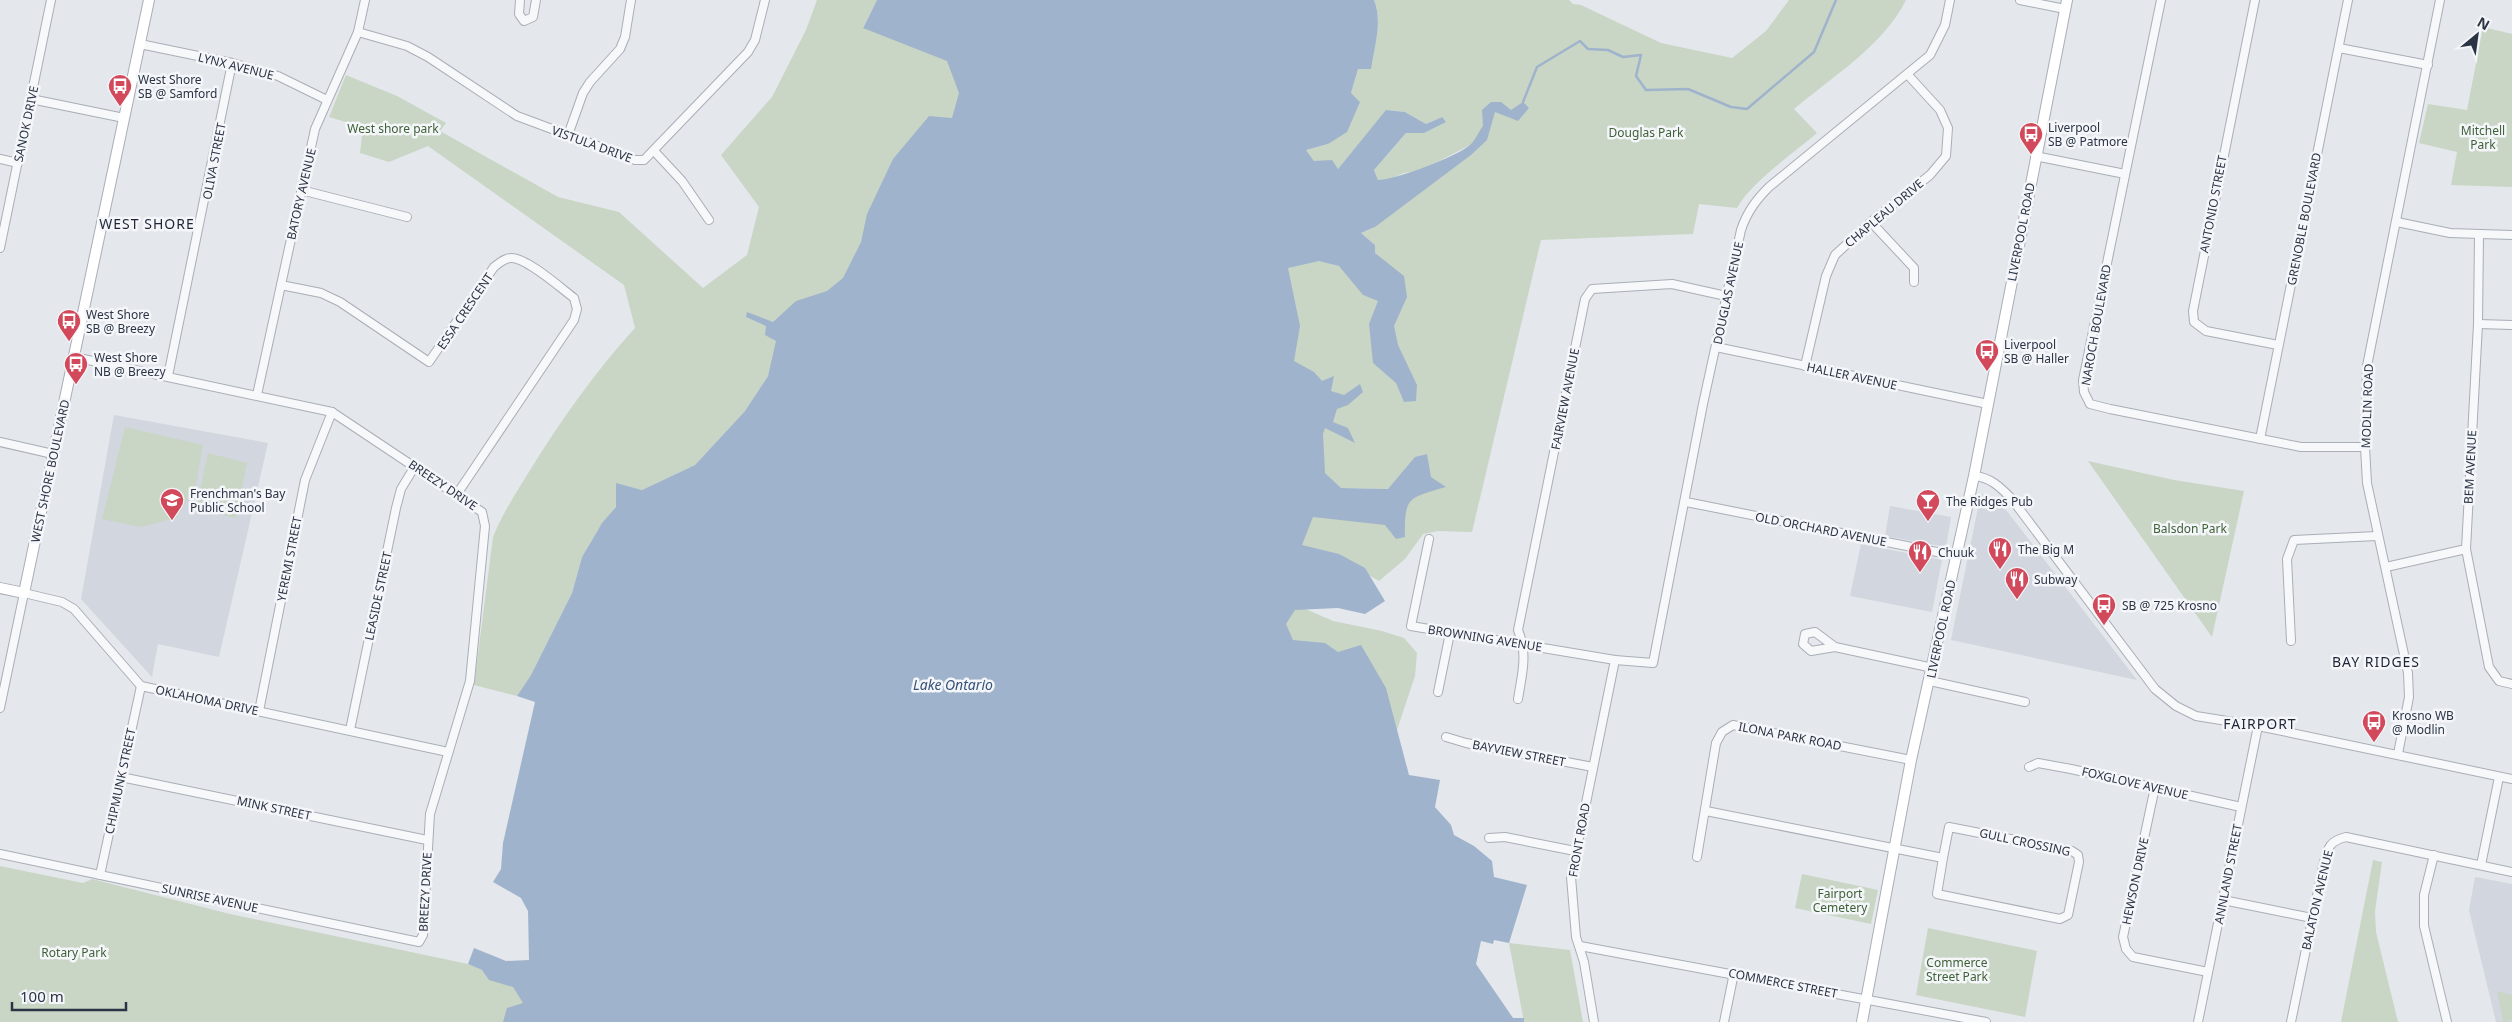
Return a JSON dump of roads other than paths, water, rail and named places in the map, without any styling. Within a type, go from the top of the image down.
[{"type":"street","name":"SANOK DRIVE","points":[[0,248],[51,0]]},
{"type":"street","name":"WEST SHORE BOULEVARD","points":[[0,708],[149,0]]},
{"type":"street","name":"BATORY AVENUE","points":[[256,395],[315,130],[358,32],[365,0]]},
{"type":"street","points":[[520,0],[519,14],[524,21],[533,17],[536,0]]},
{"type":"street","points":[[568,135],[583,93],[590,82],[620,50],[625,37],[631,0]]},
{"type":"street","name":"VISTULA DRIVE","points":[[358,32],[406,46],[428,57],[517,116],[635,160],[644,160],[655,152],[748,52],[755,40],[765,0]]},
{"type":"street","name":"DOUGLAS AVENUE","points":[[1646,664],[1653,663],[1726,296],[1746,215],[1755,200],[1769,186],[1930,56],[1945,25],[1950,0]]},
{"type":"street","points":[[2020,0],[2066,4]]},
{"type":"street","name":"NAROCH BOULEVARD","points":[[2161,0],[2083,380],[2084,392],[2090,404],[2260,439],[2301,447],[2365,447]]},
{"type":"street","name":"ANTONIO STREET","points":[[2255,0],[2193,311],[2194,322],[2206,331],[2278,345]]},
{"type":"street","name":"GRENOBLE BOULEVARD","points":[[2260,439],[2348,0]]},
{"type":"street","name":"MODLIN ROAD","points":[[2398,754],[2409,697],[2408,673],[2367,483],[2365,447],[2367,366],[2440,0]]},
{"type":"street","name":"LIVERPOOL ROAD","points":[[1862,1022],[1911,760],[1933,668],[1974,476],[2066,4]]},
{"type":"street","name":"LYNX AVENUE","points":[[140,44],[278,76],[327,100]]},
{"type":"street","points":[[2339,48],[2428,65]]},
{"type":"street","name":"OLIVA STREET","points":[[168,376],[232,64]]},
{"type":"street","name":"CHAPLEAU DRIVE","points":[[1805,366],[1826,276],[1835,255],[1871,222],[1930,175],[1946,156],[1948,128],[1940,110],[1908,75]]},
{"type":"street","points":[[31,99],[124,118]]},
{"type":"street","points":[[655,152],[682,181],[709,220]]},
{"type":"street","points":[[2035,156],[2125,174]]},
{"type":"street","points":[[0,159],[18,162]]},
{"type":"street","points":[[301,190],[407,217]]},
{"type":"street","points":[[1871,222],[1914,268],[1914,282]]},
{"type":"street","points":[[2397,222],[2450,233],[2512,235]]},
{"type":"street","name":"BEM AVENUE","points":[[2479,235],[2478,324],[2466,548],[2489,667],[2499,681],[2512,684]]},
{"type":"street","name":"ESSA CRESCENT","points":[[281,285],[321,293],[340,302],[429,362],[494,267],[503,260],[512,258],[525,263],[574,298],[577,309],[574,320],[457,494]]},
{"type":"street","name":"FAIRVIEW AVENUE","points":[[1524,644],[1518,630],[1585,299],[1592,289],[1672,284],[1726,296]]},
{"type":"street","points":[[2478,324],[2512,325]]},
{"type":"street","name":"HALLER AVENUE","points":[[1716,347],[1988,404]]},
{"type":"street","name":"BREEZY DRIVE","points":[[74,357],[332,412],[482,512],[485,526],[470,681],[430,814],[423,935],[419,942]]},
{"type":"street","name":"YEREMI STREET","points":[[259,711],[305,480],[332,412]]},
{"type":"street","points":[[0,442],[53,454]]},
{"type":"street","name":"LEASIDE STREET","points":[[350,730],[396,508],[402,489],[415,466]]},
{"type":"street","points":[[1974,476],[1983,476],[1999,486],[2011,498],[2155,689],[2176,706],[2196,716],[2258,726],[2512,779]]},
{"type":"street","name":"OLD ORCHARD AVENUE","points":[[1686,502],[1957,556]]},
{"type":"street","points":[[2291,641],[2287,558],[2294,540],[2377,536]]},
{"type":"street","name":"BROWNING AVENUE","points":[[1429,539],[1411,626],[1646,664]]},
{"type":"street","points":[[2386,567],[2466,548]]},
{"type":"street","name":"OKLAHOMA DRIVE","points":[[0,588],[62,602],[74,609],[141,686],[448,752]]},
{"type":"street","points":[[1438,692],[1450,633]]},
{"type":"street","points":[[1518,699],[1525,658],[1524,644]]},
{"type":"street","points":[[1835,647],[1933,668]]},
{"type":"street","name":"FRONT ROAD","points":[[1594,1022],[1580,946],[1576,937],[1571,894],[1575,851],[1615,660]]},
{"type":"street","points":[[1930,681],[2025,702]]},
{"type":"street","name":"CHIPMUNK STREET","points":[[100,875],[141,686]]},
{"type":"street","name":"ILONA PARK ROAD","points":[[1697,857],[1716,743],[1722,732],[1733,725],[1911,760]]},
{"type":"street","name":"ANNLAND STREET","points":[[2198,1022],[2258,726]]},
{"type":"street","name":"BAYVIEW STREET","points":[[1446,737],[1466,743],[1593,767]]},
{"type":"street","name":"FOXGLOVE AVENUE","points":[[2029,767],[2038,763],[2241,807]]},
{"type":"street","name":"MINK STREET","points":[[121,777],[427,840]]},
{"type":"street","points":[[2481,865],[2499,777]]},
{"type":"street","name":"HEWSON DRIVE","points":[[2155,787],[2123,937],[2126,949],[2133,957],[2208,972]]},
{"type":"street","points":[[1706,811],[1943,858]]},
{"type":"street","name":"GULL CROSSING","points":[[1949,827],[2072,851],[2078,855],[2080,862],[2068,915],[2060,919],[1937,894],[1943,858],[1949,827]]},
{"type":"street","points":[[1489,838],[1505,837],[1575,851]]},
{"type":"street","name":"BALATON AVENUE","points":[[2291,1022],[2328,847],[2335,840],[2346,837],[2512,872]]},
{"type":"street","name":"SUNRISE AVENUE","points":[[0,854],[419,942]]},
{"type":"street","points":[[2434,855],[2424,896],[2424,926],[2447,1022]]},
{"type":"street","points":[[2223,900],[2312,918]]},
{"type":"street","name":"COMMERCE STREET","points":[[1580,946],[1734,973],[1812,990],[1867,998],[1986,1022]]},
{"type":"street","points":[[1724,1022],[1734,973]]},
{"type":"water","name":"Lake Ontario","points":[[877,0],[1374,0],[1377,8],[1378,26],[1371,69],[1358,69],[1351,93],[1360,102],[1347,132],[1328,144],[1306,150],[1314,161],[1332,160],[1338,169],[1386,110],[1405,112],[1426,124],[1442,117],[1446,122],[1424,133],[1406,133],[1374,170],[1378,180],[1425,167],[1463,150],[1474,141],[1483,126],[1482,110],[1491,102],[1501,102],[1511,110],[1523,102],[1529,108],[1518,121],[1495,112],[1487,140],[1471,155],[1375,227],[1361,233],[1375,245],[1375,253],[1404,276],[1407,297],[1394,326],[1398,345],[1417,385],[1416,401],[1404,402],[1396,383],[1373,363],[1369,324],[1378,301],[1363,295],[1339,266],[1319,261],[1288,268],[1300,326],[1294,361],[1314,372],[1322,381],[1334,376],[1331,391],[1344,395],[1360,384],[1363,392],[1348,405],[1337,409],[1333,422],[1348,428],[1355,443],[1325,428],[1323,434],[1325,473],[1341,488],[1388,489],[1415,457],[1427,454],[1431,477],[1446,487],[1424,494],[1411,501],[1406,513],[1405,537],[1396,539],[1385,525],[1313,517],[1302,545],[1339,554],[1365,568],[1385,601],[1365,614],[1338,608],[1295,610],[1286,624],[1293,640],[1325,643],[1338,652],[1361,645],[1386,688],[1409,775],[1440,780],[1435,807],[1451,825],[1454,835],[1474,846],[1492,861],[1494,877],[1527,885],[1509,943],[1494,940],[1493,944],[1481,941],[1476,964],[1513,1018],[1524,1018],[1524,1022],[503,1022],[507,1008],[523,1003],[513,987],[489,980],[482,970],[468,964],[474,948],[506,961],[529,960],[528,911],[521,898],[493,882],[501,869],[503,843],[535,702],[517,696],[531,675],[572,593],[582,557],[602,523],[616,507],[616,483],[642,490],[695,465],[745,411],[768,376],[776,341],[765,335],[766,326],[746,317],[747,312],[773,322],[796,301],[827,291],[843,278],[861,242],[867,214],[893,159],[929,116],[952,118],[959,93],[947,61],[863,28]]},
{"type":"waterway","points":[[1523,102],[1537,67],[1580,41],[1588,49],[1608,50],[1623,57],[1641,55],[1636,76],[1646,90],[1688,89],[1731,107],[1747,109],[1814,52],[1836,0]]},
{"type":"place","name":"West Shore SB @ Samford","points":[[120,107]]},
{"type":"place","name":"Liverpool SB @ Patmore","points":[[2031,155]]},
{"type":"place","name":"West Shore SB @ Breezy","points":[[69,342]]},
{"type":"place","name":"Liverpool SB @ Haller","points":[[1987,372]]},
{"type":"place","name":"West Shore NB @ Breezy","points":[[76,385]]},
{"type":"place","name":"Frenchman's Bay Public School","points":[[172,521]]},
{"type":"place","name":"The Ridges Pub","points":[[1928,522]]},
{"type":"place","name":"The Big M","points":[[2000,570]]},
{"type":"place","name":"Chuuk","points":[[1920,573]]},
{"type":"place","name":"Subway","points":[[2017,600]]},
{"type":"place","name":"SB @ 725 Krosno","points":[[2104,626]]},
{"type":"place","name":"Krosno WB @ Modlin","points":[[2374,743]]},
{"type":"district","name":"WEST SHORE","points":[[147,223]]},
{"type":"district","name":"BAY RIDGES","points":[[2376,661]]},
{"type":"district","name":"FAIRPORT","points":[[2260,723]]},
{"type":"park label","name":"West shore park","points":[[393,128]]},
{"type":"park label","name":"Douglas Park","points":[[1646,132]]},
{"type":"park label","name":"Mitchell Park","points":[[2483,137]]},
{"type":"park label","name":"Balsdon Park","points":[[2190,528]]},
{"type":"park label","name":"Fairport Cemetery","points":[[1840,900]]},
{"type":"park label","name":"Rotary Park","points":[[74,952]]},
{"type":"park label","name":"Commerce Street Park","points":[[1957,969]]}]
